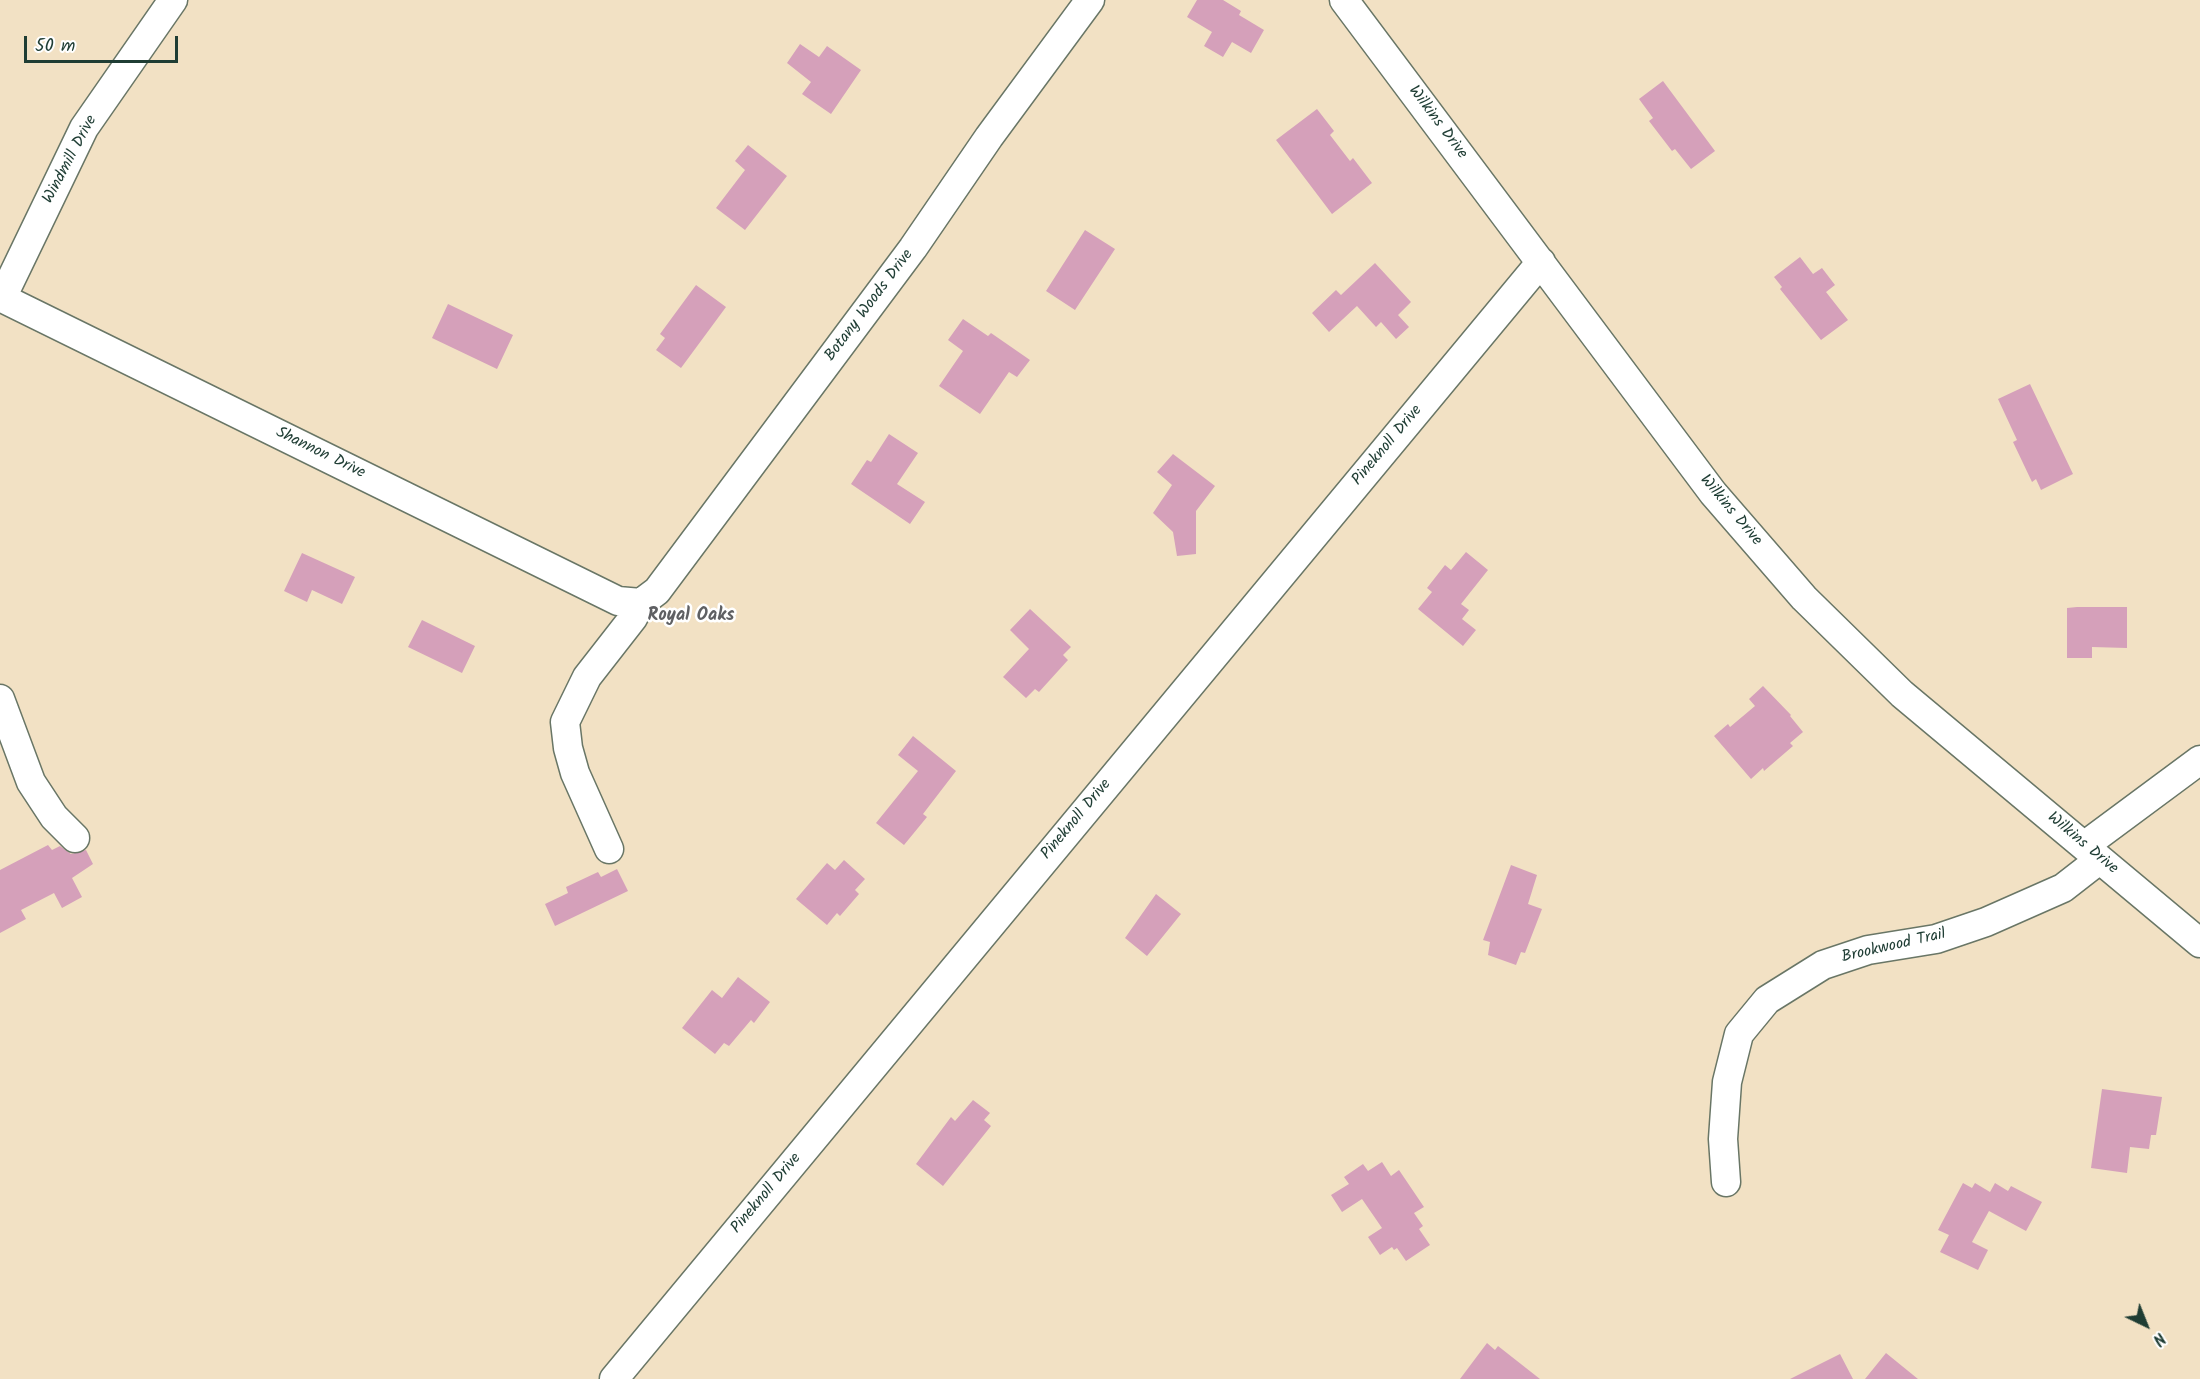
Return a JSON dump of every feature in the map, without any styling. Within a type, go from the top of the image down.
[{"type":"street","name":"Windmill Drive","points":[[1,298],[84,128],[173,0]]},
{"type":"street","name":"Botany Woods Drive","points":[[609,849],[576,773],[568,748],[564,722],[587,676],[633,618],[640,603],[657,591],[913,248],[1090,0]]},
{"type":"street","name":"Wilkins Drive","points":[[1344,0],[1713,493],[1804,598],[1902,694],[2200,944]]},
{"type":"street","name":"Pineknoll Drive","points":[[614,1379],[1541,262]]},
{"type":"street","name":"Shannon Drive","points":[[1,298],[618,601],[640,603]]},
{"type":"street","points":[[0,699],[32,782],[54,817],[75,838]]},
{"type":"street","name":"Brookwood Trail","points":[[1726,1182],[1723,1140],[1727,1082],[1739,1034],[1767,1000],[1823,965],[1868,950],[1936,939],[1986,922],[2063,888],[2092,853],[2200,760]]},
{"type":"building","points":[[1197,0],[1223,0],[1241,11],[1239,15],[1264,30],[1251,53],[1232,42],[1223,57],[1204,46],[1212,32],[1187,17]]},
{"type":"building","points":[[800,44],[819,57],[827,46],[861,70],[831,114],[802,94],[811,82],[787,63]]},
{"type":"building","points":[[1663,81],[1715,151],[1691,169],[1675,149],[1672,151],[1649,121],[1653,118],[1639,99]]},
{"type":"building","points":[[1317,109],[1334,131],[1330,135],[1350,161],[1353,158],[1372,183],[1332,214],[1276,140]]},
{"type":"building","points":[[748,145],[787,176],[745,230],[716,208],[745,170],[735,161]]},
{"type":"building","points":[[1085,230],[1115,249],[1075,310],[1046,291]]},
{"type":"building","points":[[1800,257],[1813,274],[1822,268],[1835,285],[1826,292],[1848,320],[1821,340],[1780,289],[1782,287],[1774,277]]},
{"type":"building","points":[[1375,263],[1411,302],[1398,315],[1409,327],[1396,339],[1381,322],[1376,327],[1357,306],[1329,332],[1312,313],[1336,290],[1341,295]]},
{"type":"building","points":[[696,285],[726,307],[681,368],[656,350],[665,338],[660,334]]},
{"type":"building","points":[[448,304],[513,335],[497,369],[432,338]]},
{"type":"building","points":[[963,319],[988,336],[991,333],[1030,360],[1017,377],[1009,372],[980,414],[939,386],[963,351],[948,340]]},
{"type":"building","points":[[2030,384],[2073,474],[2041,490],[2036,479],[2032,482],[2013,442],[2017,440],[1998,399]]},
{"type":"building","points":[[889,434],[918,453],[897,484],[925,502],[910,524],[851,484],[867,460],[871,462]]},
{"type":"building","points":[[1173,454],[1215,486],[1196,511],[1196,554],[1177,556],[1173,532],[1153,513],[1172,485],[1157,472]]},
{"type":"building","points":[[1466,552],[1488,570],[1461,604],[1469,610],[1462,619],[1476,630],[1463,646],[1418,609],[1432,592],[1427,588],[1445,565],[1451,570]]},
{"type":"building","points":[[302,553],[355,577],[342,604],[312,590],[307,602],[284,591]]},
{"type":"building","points":[[2127,607],[2127,648],[2092,647],[2092,658],[2067,658],[2067,608]]},
{"type":"building","points":[[1030,609],[1071,647],[1063,655],[1068,660],[1039,692],[1035,689],[1026,698],[1003,677],[1029,649],[1010,630]]},
{"type":"building","points":[[422,620],[475,646],[462,673],[408,647]]},
{"type":"building","points":[[1763,686],[1791,715],[1803,732],[1790,743],[1793,746],[1751,779],[1714,736],[1728,724],[1730,727],[1755,706],[1749,699]]},
{"type":"building","points":[[913,736],[956,771],[923,814],[927,817],[904,845],[876,823],[918,771],[898,755]]},
{"type":"building","points":[[48,845],[52,850],[60,846],[71,854],[86,850],[93,864],[72,878],[82,897],[62,908],[54,893],[21,910],[26,919],[0,933],[0,870]]},
{"type":"building","points":[[844,860],[865,879],[855,890],[859,894],[840,916],[837,913],[827,925],[796,899],[827,863],[835,870]]},
{"type":"building","points":[[1511,865],[1537,875],[1528,904],[1542,909],[1525,953],[1521,952],[1516,965],[1488,955],[1490,942],[1483,940]]},
{"type":"building","points":[[617,869],[628,891],[555,926],[545,904],[568,893],[566,887],[598,872],[601,877]]},
{"type":"building","points":[[1156,894],[1181,914],[1147,956],[1125,938]]},
{"type":"building","points":[[738,977],[770,1002],[754,1023],[751,1020],[729,1046],[724,1043],[715,1054],[682,1028],[712,990],[722,998]]},
{"type":"building","points":[[2102,1089],[2162,1097],[2156,1135],[2151,1135],[2149,1149],[2130,1147],[2127,1173],[2091,1168]]},
{"type":"building","points":[[973,1100],[990,1113],[984,1120],[991,1126],[943,1186],[916,1164],[951,1117],[955,1121]]},
{"type":"building","points":[[1382,1162],[1391,1176],[1399,1170],[1424,1207],[1414,1213],[1423,1226],[1419,1229],[1430,1245],[1406,1261],[1397,1248],[1394,1250],[1392,1247],[1380,1255],[1368,1237],[1382,1228],[1362,1199],[1342,1212],[1331,1195],[1349,1184],[1344,1177],[1363,1164],[1368,1171]]},
{"type":"building","points":[[1963,1183],[1972,1188],[1975,1183],[1990,1192],[1995,1183],[2008,1191],[2011,1186],[2042,1202],[2026,1231],[1989,1211],[1972,1242],[1988,1250],[1978,1270],[1940,1252],[1949,1235],[1938,1230]]},
{"type":"building","points":[[1487,1343],[1495,1350],[1498,1346],[1540,1379],[1460,1379]]},
{"type":"building","points":[[1886,1353],[1918,1379],[1865,1379]]},
{"type":"building","points":[[1840,1354],[1853,1379],[1790,1379]]},
{"type":"district","name":"Royal Oaks","points":[[691,617]]}]
